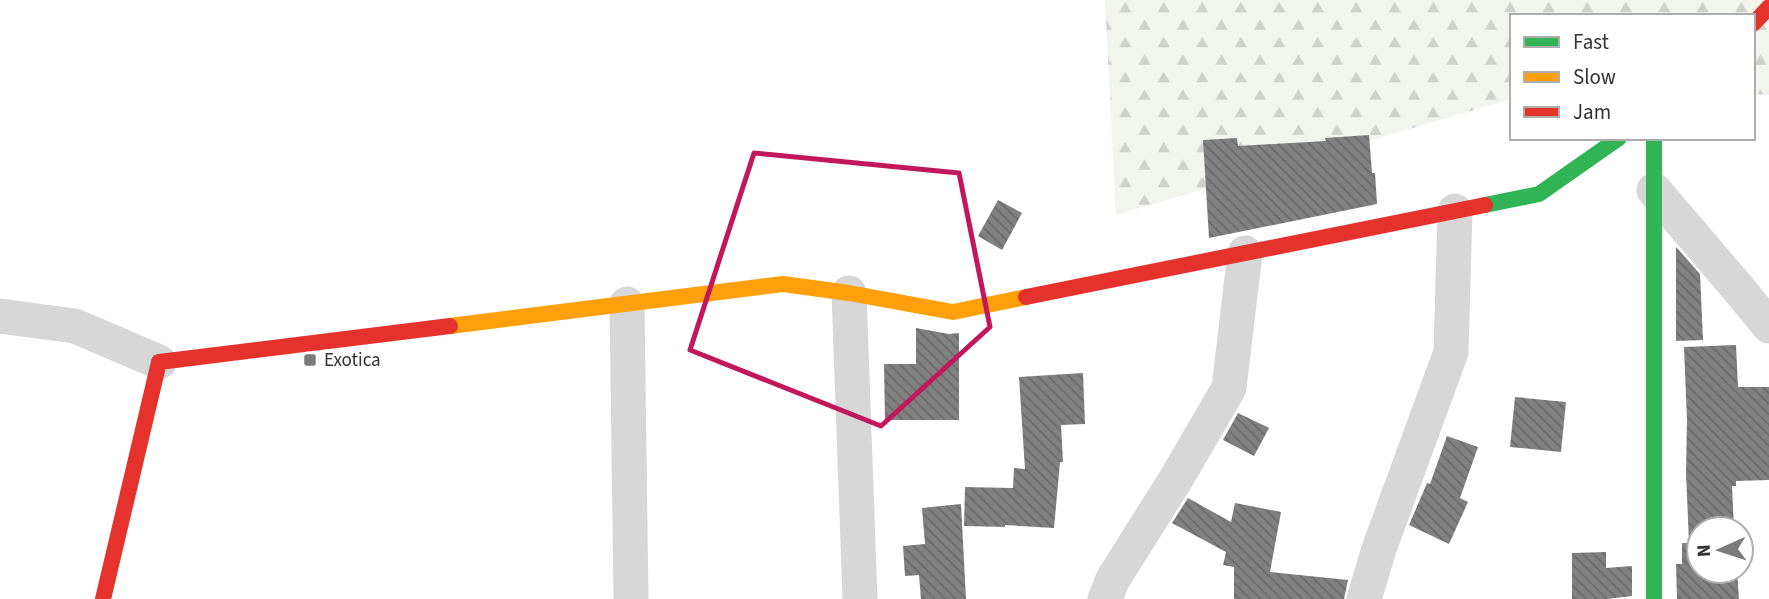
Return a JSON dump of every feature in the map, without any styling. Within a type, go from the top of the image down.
[{"type":"street","points":[[1755,22],[1769,7]]},
{"type":"street","points":[[0,316],[75,326],[159,362],[783,284],[849,293],[953,313],[1539,194],[1616,140]]},
{"type":"street","points":[[1654,140],[1654,599]]},
{"type":"street","points":[[1654,190],[1769,326]]},
{"type":"street","points":[[1364,599],[1379,549],[1451,352],[1455,211]]},
{"type":"street","points":[[1104,599],[1113,579],[1229,388],[1245,253]]},
{"type":"street","points":[[849,293],[860,599]]},
{"type":"street","points":[[627,304],[631,599]]},
{"type":"street","points":[[103,599],[159,362]]},
{"type":"highlighted area","points":[[754,153],[959,173],[990,327],[881,426],[690,350]]},
{"type":"green space","points":[[1105,0],[1769,0],[1769,95],[1755,94],[1755,14],[1510,14],[1510,100],[1116,215]]},
{"type":"building","points":[[1369,135],[1377,204],[1209,238],[1203,140],[1237,138],[1238,146],[1326,141],[1325,138]]},
{"type":"building","points":[[998,200],[1022,213],[1002,250],[978,236]]},
{"type":"building","points":[[1676,247],[1700,274],[1703,340],[1676,341]]},
{"type":"building","points":[[916,328],[949,334],[959,333],[959,420],[885,420],[884,364],[916,364]]},
{"type":"building","points":[[1736,345],[1738,387],[1769,387],[1769,480],[1736,481],[1736,486],[1732,486],[1733,515],[1688,515],[1684,347]]},
{"type":"building","points":[[1083,373],[1085,424],[1061,425],[1063,462],[1060,462],[1054,528],[964,526],[965,487],[1013,488],[1014,468],[1025,469],[1019,377]]},
{"type":"building","points":[[1515,397],[1566,402],[1561,452],[1510,447]]},
{"type":"building","points":[[1238,413],[1269,428],[1254,456],[1223,440]]},
{"type":"building","points":[[1447,436],[1478,447],[1460,498],[1468,502],[1449,544],[1409,525],[1427,483],[1430,484]]},
{"type":"building","points":[[1188,498],[1231,522],[1235,503],[1281,512],[1270,572],[1348,580],[1344,599],[1234,599],[1234,567],[1223,565],[1226,552],[1172,523]]},
{"type":"building","points":[[961,504],[966,599],[921,599],[919,575],[905,576],[903,546],[925,544],[922,508]]},
{"type":"building","points":[[1682,543],[1685,543],[1685,585],[1738,585],[1739,599],[1677,599],[1676,564],[1682,564]]},
{"type":"building","points":[[1606,552],[1606,568],[1632,566],[1632,596],[1572,599],[1572,553]]},
{"type":"traffic: fast","points":[[1485,205],[1539,194],[1616,140]]},
{"type":"traffic: fast","points":[[1654,140],[1654,599]]},
{"type":"traffic: slow","points":[[450,326],[783,284],[953,312],[1026,297]]},
{"type":"traffic: jam","points":[[1755,22],[1769,7]]},
{"type":"traffic: jam","points":[[1026,297],[1485,205]]},
{"type":"traffic: jam","points":[[103,599],[159,362],[450,326]]},
{"type":"place","name":"Exotica","points":[[310,360]]}]
